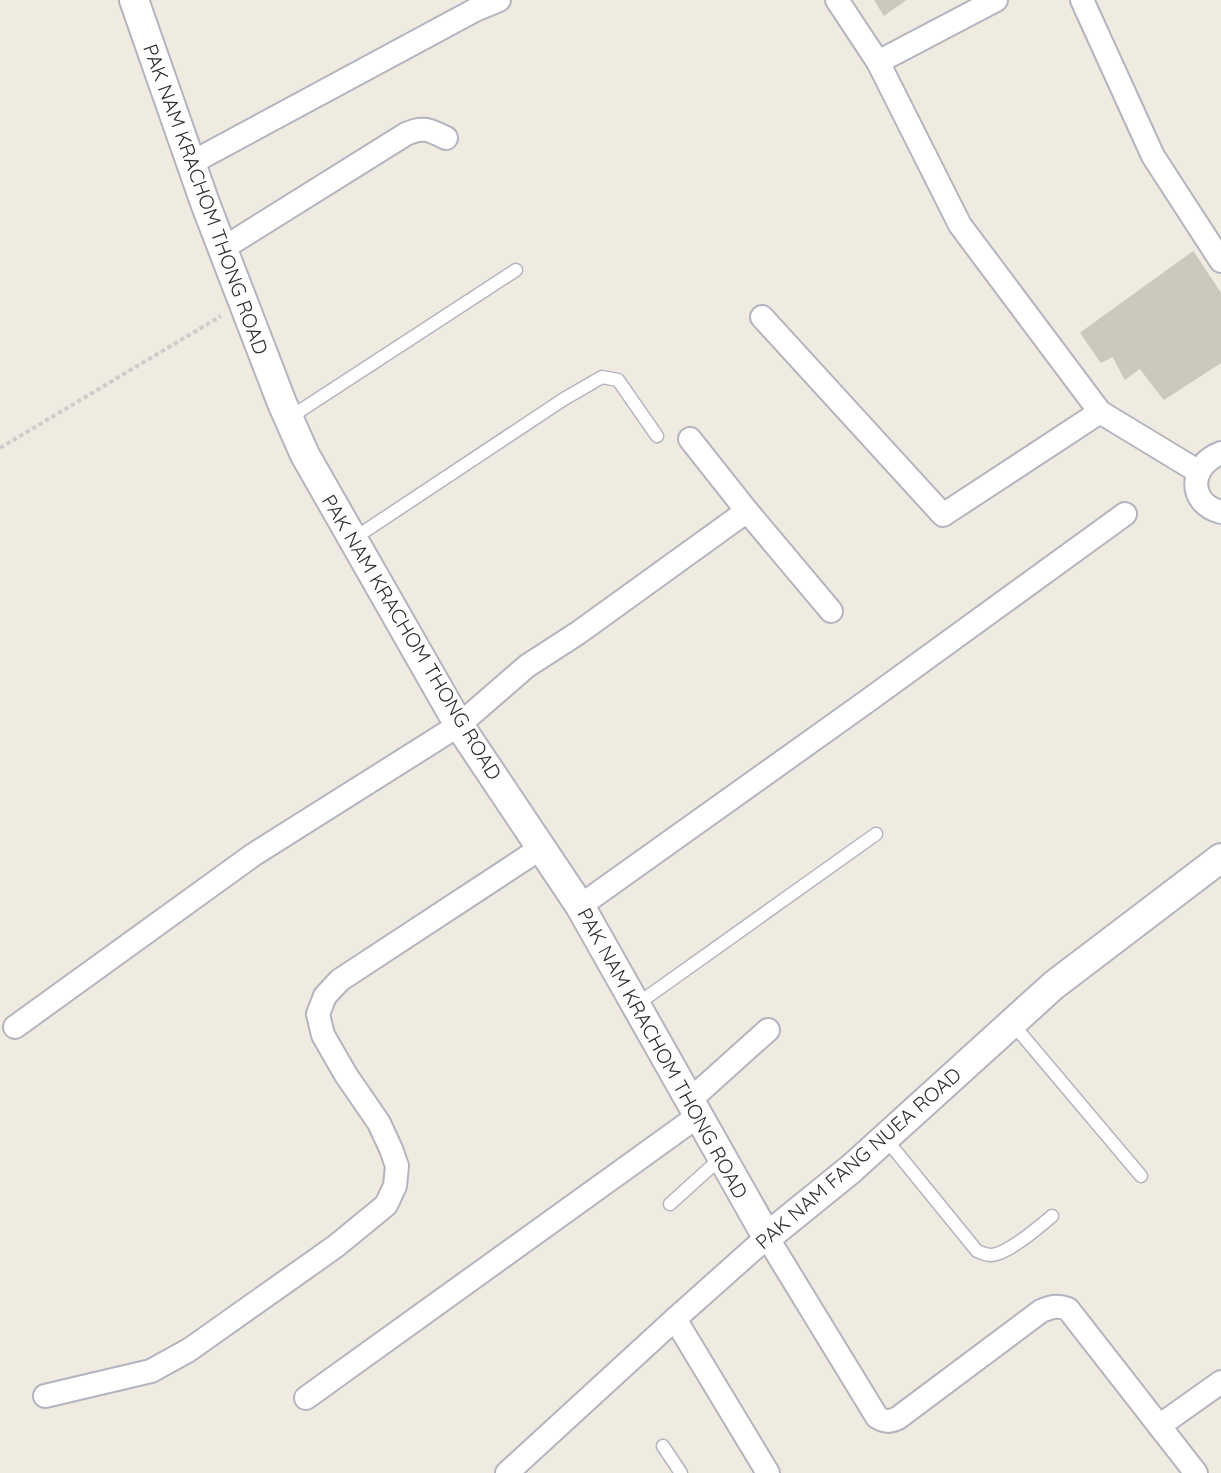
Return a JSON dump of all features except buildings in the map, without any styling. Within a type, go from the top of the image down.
[{"type":"street","name":"PAK NAM KRACHOM THONG ROAD","points":[[134,0],[222,249],[306,455],[459,725],[580,906],[767,1237]]},
{"type":"street","points":[[191,163],[464,16],[499,0]]},
{"type":"street","points":[[837,0],[878,62],[960,225],[1100,412],[1199,471]]},
{"type":"street","points":[[878,62],[996,0]]},
{"type":"street","points":[[1082,0],[1153,156],[1221,261]]},
{"type":"street","points":[[222,249],[406,134],[417,129],[431,130],[446,138]]},
{"type":"street","points":[[762,317],[944,515],[1100,412]]},
{"type":"street","points":[[690,439],[831,611]]},
{"type":"street","points":[[1221,453],[1204,463],[1196,481],[1197,491],[1202,501],[1209,508],[1221,513]]},
{"type":"street","points":[[15,1027],[254,855],[459,725],[527,666],[578,633],[747,511]]},
{"type":"street","points":[[580,906],[1125,514]]},
{"type":"street","points":[[45,1396],[150,1371],[189,1350],[336,1246],[386,1205],[395,1186],[397,1166],[379,1123],[346,1075],[323,1035],[318,1014],[325,996],[340,980],[541,848]]},
{"type":"street","name":"PAK NAM FANG NUEA ROAD","points":[[507,1473],[675,1319],[767,1237],[851,1169],[1054,985],[1221,858]]},
{"type":"street","points":[[306,1398],[694,1108],[768,1030]]},
{"type":"street","points":[[767,1237],[877,1417],[882,1420],[887,1422],[898,1418],[1041,1311],[1060,1306],[1068,1309],[1196,1473]]},
{"type":"street","points":[[675,1319],[768,1473]]},
{"type":"street","points":[[1159,1426],[1221,1382]]},
{"type":"lane","points":[[289,418],[516,270]]},
{"type":"lane","points":[[353,539],[564,399],[602,377],[618,380],[657,436]]},
{"type":"lane","points":[[636,1005],[876,834]]},
{"type":"lane","points":[[1012,1023],[1141,1176]]},
{"type":"lane","points":[[885,1138],[977,1251],[989,1256],[999,1254],[1026,1237],[1052,1216]]},
{"type":"lane","points":[[670,1204],[722,1157]]},
{"type":"lane","points":[[663,1446],[681,1473]]},
{"type":"path","points":[[0,448],[243,303]]}]
